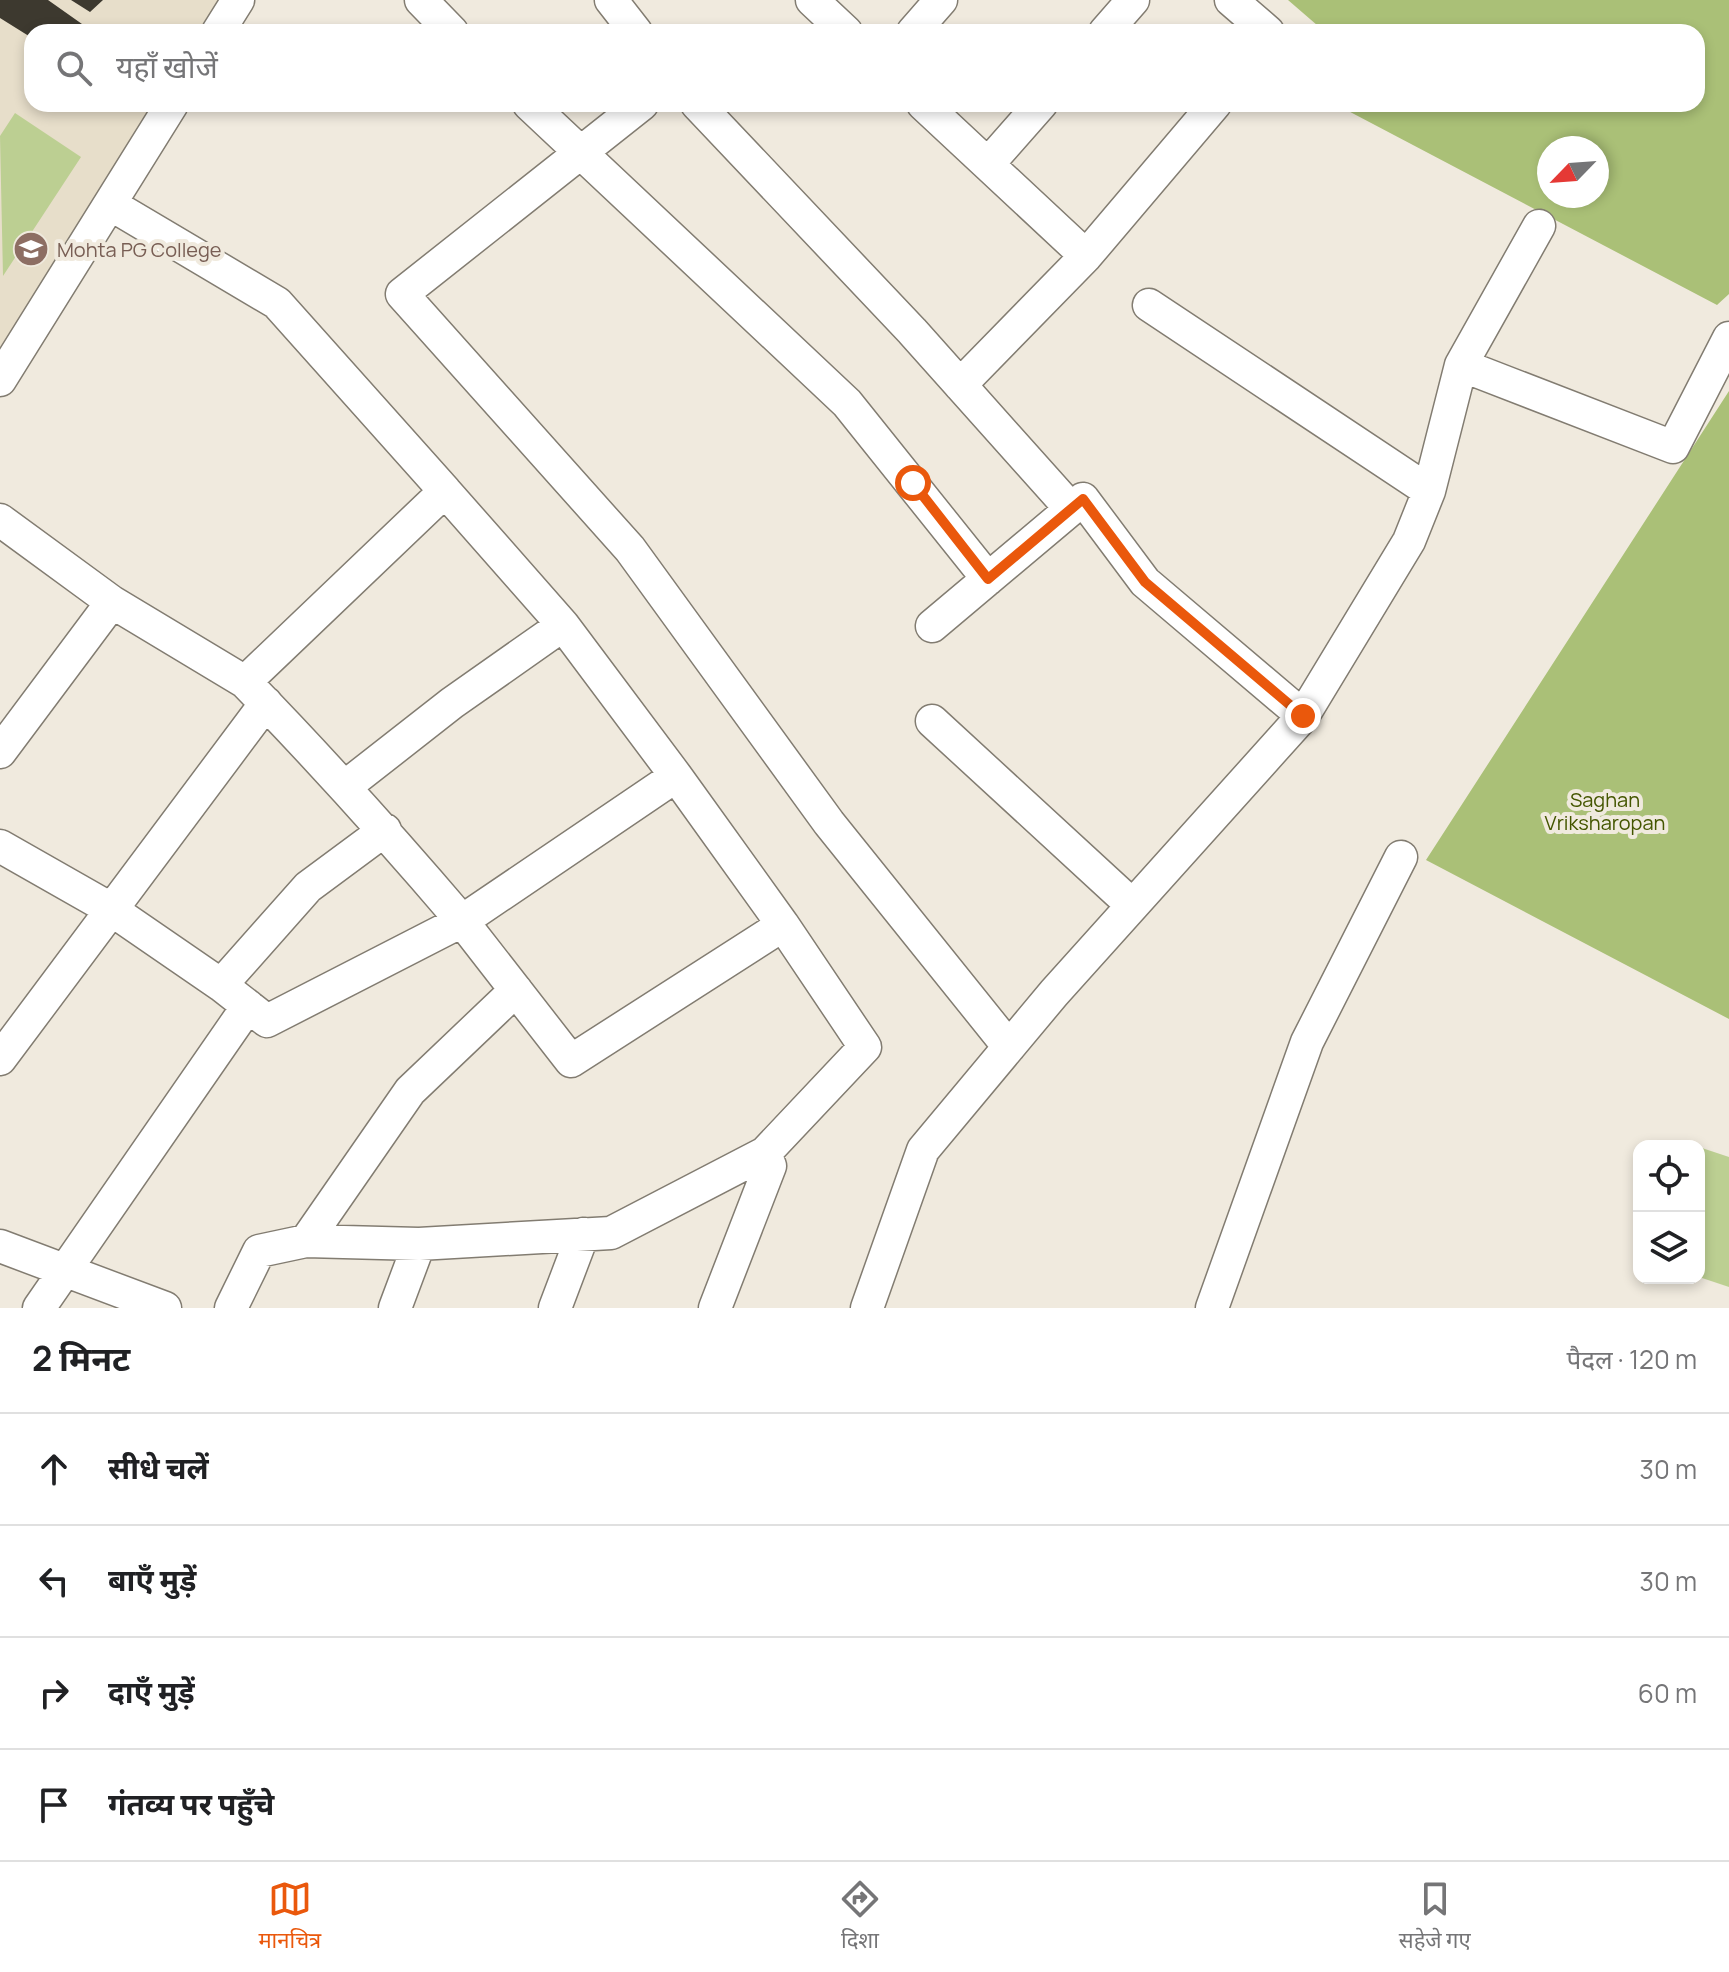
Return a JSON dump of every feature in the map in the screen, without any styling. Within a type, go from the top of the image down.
[{"type":"street","points":[[223,24],[238,0]]},
{"type":"street","points":[[421,0],[444,24]]},
{"type":"street","points":[[611,0],[630,24]]},
{"type":"street","points":[[812,0],[838,24]]},
{"type":"street","points":[[920,24],[941,0]]},
{"type":"street","points":[[1112,24],[1133,0]]},
{"type":"street","points":[[1231,0],[1259,24]]},
{"type":"street","points":[[0,380],[167,112]]},
{"type":"street","points":[[538,112],[847,403],[988,579]]},
{"type":"street","points":[[632,112],[402,294],[630,549],[829,823],[1009,1047]]},
{"type":"street","points":[[704,112],[960,385],[1071,509]]},
{"type":"street","points":[[932,112],[1086,256]]},
{"type":"street","points":[[988,164],[1034,112]]},
{"type":"street","points":[[960,385],[1086,256],[1208,112]]},
{"type":"street","points":[[110,204],[277,303],[563,625],[783,925],[865,1047],[765,1153],[611,1233],[419,1244],[306,1241],[259,1251],[231,1308]]},
{"type":"street","points":[[867,1308],[923,1150],[1132,905],[1303,716],[1409,541],[1429,491],[1461,365],[1539,226]]},
{"type":"street","points":[[1149,305],[1429,491]]},
{"type":"street","points":[[1461,365],[1673,447],[1729,338]]},
{"type":"street","points":[[0,1059],[109,908],[255,693],[445,491]]},
{"type":"street","points":[[932,626],[1083,499],[1145,582],[1303,716]]},
{"type":"street","points":[[0,520],[112,602],[255,693],[385,830],[462,921],[571,1061],[783,925]]},
{"type":"street","points":[[0,752],[112,602]]},
{"type":"street","points":[[346,786],[452,703],[563,625]]},
{"type":"street","points":[[932,721],[1132,905]]},
{"type":"street","points":[[0,846],[109,908],[221,985],[267,1021],[462,921],[676,776]]},
{"type":"street","points":[[221,985],[308,887],[385,830]]},
{"type":"street","points":[[1212,1308],[1307,1042],[1401,857]]},
{"type":"street","points":[[306,1241],[410,1091],[516,990]]},
{"type":"street","points":[[39,1308],[248,1006]]},
{"type":"street","points":[[715,1308],[770,1166],[765,1153]]},
{"type":"street","points":[[555,1308],[583,1234]]},
{"type":"street","points":[[395,1308],[419,1244]]},
{"type":"street","points":[[0,1246],[165,1308]]},
{"type":"shaded area","points":[[0,0],[222,0],[207,24],[24,24],[24,112],[150,112],[0,348]]},
{"type":"green space","points":[[1288,0],[1729,0],[1729,294],[1717,305],[1350,112],[1705,112],[1705,24],[1316,24]]},
{"type":"green space","points":[[15,113],[81,157],[3,276],[0,136]]},
{"type":"green space","name":"Saghan Vriksharopan","points":[[1729,391],[1729,1019],[1426,860]]},
{"type":"green space","points":[[1705,1149],[1729,1157],[1729,1287],[1705,1279]]},
{"type":"building","points":[[0,0],[48,0],[82,24],[24,24],[24,33],[0,18]]},
{"type":"building","points":[[71,0],[103,0],[90,12]]},
{"type":"place","name":"Mohta PG College","points":[[31,249]]},
{"type":"route","points":[[913,483],[988,579],[1083,499],[1145,582],[1303,716]]}]
